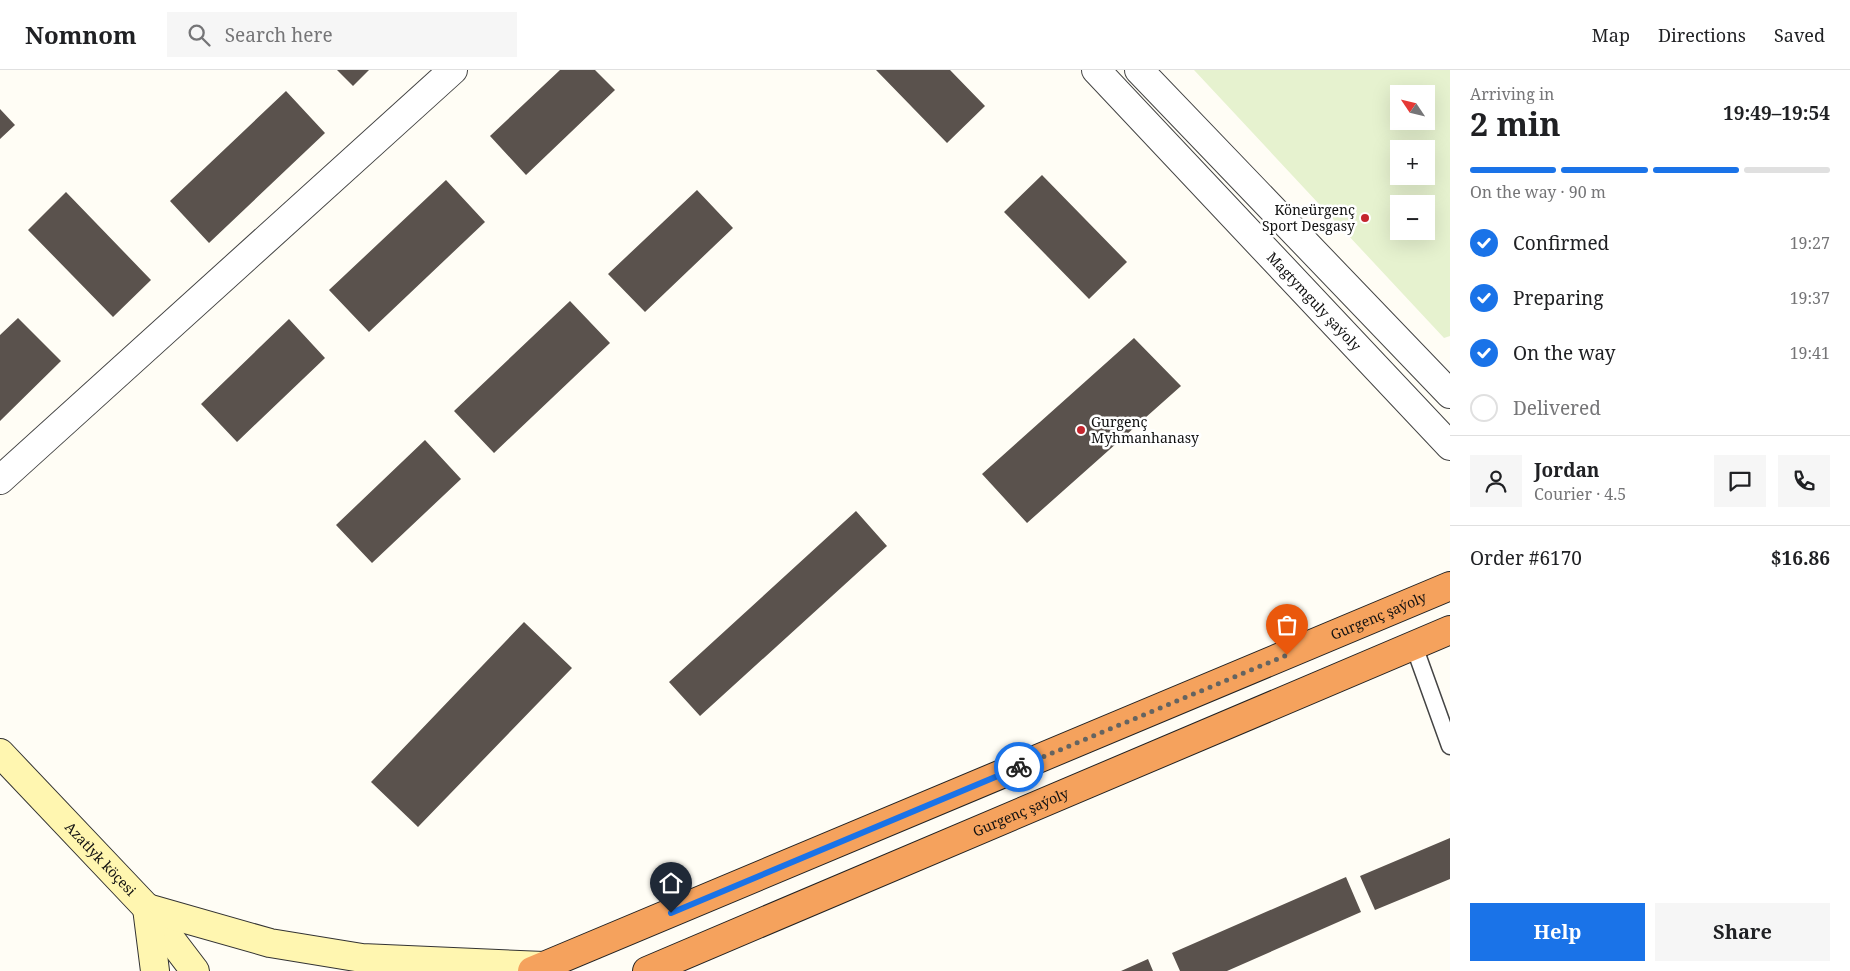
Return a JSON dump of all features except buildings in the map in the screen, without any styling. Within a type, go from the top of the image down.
[{"type":"highway","name":"Gurgenç şaýoly","points":[[538,968],[1450,586]]},
{"type":"highway","name":"Gurgenç şaýoly","points":[[647,971],[1450,630]]},
{"type":"street","points":[[0,480],[453,70]]},
{"type":"street","name":"Magtymguly şaýoly","points":[[1096,70],[1450,446]]},
{"type":"street","points":[[1139,70],[1450,394]]},
{"type":"street","name":"Azatlyk köçesi","points":[[0,753],[147,908],[195,971]]},
{"type":"street","points":[[155,971],[147,908],[270,943],[362,958],[538,968]]},
{"type":"lane","points":[[1414,646],[1450,746]]},
{"type":"green space","name":"Köneürgenç Sport Desgasy","points":[[1194,70],[1450,70],[1450,336],[1444,338]]},
{"type":"way so far","points":[[1019,767],[1287,655]]},
{"type":"place","name":"Köneürgenç Sport Desgasy","points":[[1365,218]]},
{"type":"place","name":"Gurgenç Myhmanhanasy","points":[[1081,430]]},
{"type":"route","points":[[671,913],[1019,767]]}]
